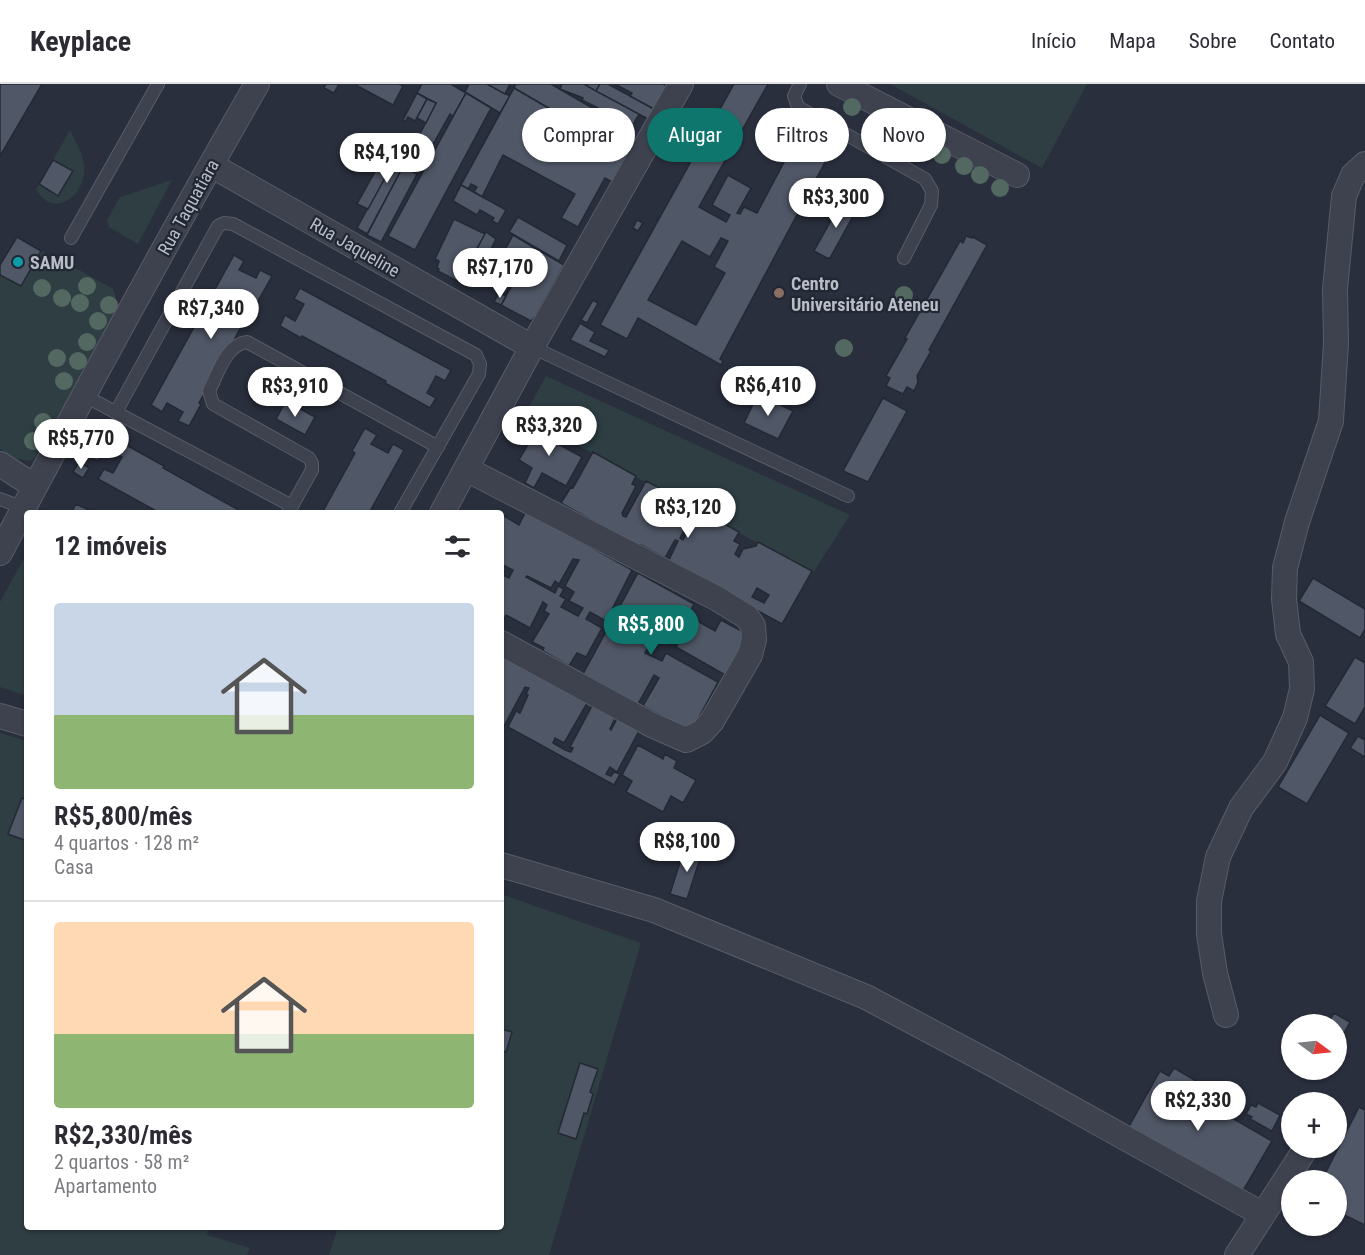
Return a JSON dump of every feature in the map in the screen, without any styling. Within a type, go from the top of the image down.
[{"type":"street","name":"Rua Taquatiara","points":[[0,554],[34,486],[258,84]]},
{"type":"street","points":[[444,510],[532,347],[681,84]]},
{"type":"street","points":[[839,84],[1017,175]]},
{"type":"street","points":[[1226,1015],[1213,963],[1209,934],[1209,901],[1218,857],[1241,808],[1275,762],[1295,718],[1302,689],[1301,662],[1288,634],[1284,599],[1285,568],[1297,522],[1331,421],[1336,355],[1335,288],[1344,196],[1353,175],[1365,164]]},
{"type":"street","name":"Rua Jaqueline","points":[[211,165],[532,347]]},
{"type":"street","points":[[0,464],[34,486]]},
{"type":"street","points":[[466,469],[716,598],[747,617],[753,626],[754,640],[750,655],[712,721],[702,732],[686,740],[652,725],[504,645]]},
{"type":"street","points":[[0,716],[24,723]]},
{"type":"street","points":[[504,866],[654,910],[866,997],[1263,1214]]},
{"type":"street","points":[[1237,1255],[1299,1158]]},
{"type":"lane","points":[[71,238],[158,84]]},
{"type":"lane","points":[[800,84],[794,96],[798,107],[925,179],[932,192],[931,205],[904,258]]},
{"type":"lane","points":[[116,412],[218,226],[224,223],[232,224],[476,355],[480,364],[479,374],[402,510]]},
{"type":"lane","points":[[85,396],[290,509],[312,470],[309,458],[213,404],[210,399],[209,391],[231,349],[239,343],[247,342],[438,447]]},
{"type":"lane","points":[[532,347],[848,496]]},
{"type":"lane","points":[[0,499],[24,508]]},
{"type":"shaded area","points":[[890,84],[1087,84],[1042,168],[946,115],[946,108],[933,108]]},
{"type":"shaded area","points":[[70,130],[82,156],[84,175],[75,194],[68,200],[52,203],[43,199],[36,189]]},
{"type":"shaded area","points":[[172,180],[138,244],[109,227],[107,220],[120,197]]},
{"type":"shaded area","points":[[41,251],[113,289],[119,307],[35,457],[30,461],[14,458],[0,449],[0,275],[21,286]]},
{"type":"shaded area","points":[[546,376],[850,515],[813,573],[524,416]]},
{"type":"shaded area","points":[[24,558],[24,695],[0,687],[0,602]]},
{"type":"shaded area","points":[[0,733],[24,740],[24,1230],[208,1230],[207,1235],[250,1248],[247,1255],[0,1255]]},
{"type":"shaded area","points":[[504,895],[641,943],[549,1255],[329,1255],[337,1230],[504,1230]]},
{"type":"building","points":[[0,84],[42,84],[0,156]]},
{"type":"building","points":[[326,84],[339,84],[334,93],[324,88]]},
{"type":"building","points":[[354,84],[399,84],[403,86],[393,105]]},
{"type":"building","points":[[422,84],[451,84],[466,93],[453,116],[450,114],[430,150],[434,152],[423,172],[411,166],[409,170],[417,174],[381,242],[367,235],[436,103],[417,93]]},
{"type":"building","points":[[469,84],[487,84],[510,96],[500,113],[465,92]]},
{"type":"building","points":[[487,84],[510,84],[505,94]]},
{"type":"building","points":[[516,84],[551,84],[592,108],[549,108],[514,88]]},
{"type":"building","points":[[562,84],[584,84],[628,108],[598,108],[582,100],[583,98],[560,89]]},
{"type":"building","points":[[584,84],[600,84],[596,91]]},
{"type":"building","points":[[600,84],[608,84],[652,108],[647,108],[647,118],[635,112],[635,108],[628,108],[596,91]]},
{"type":"building","points":[[615,84],[663,84],[667,86],[655,108],[630,96],[632,93]]},
{"type":"building","points":[[734,84],[768,84],[743,129],[743,108],[721,108]]},
{"type":"building","points":[[514,88],[548,108],[522,108],[522,162],[623,162],[612,182],[605,178],[578,227],[561,218],[575,194],[503,155],[482,197],[474,192],[477,187],[471,184],[468,189],[461,185]]},
{"type":"building","points":[[417,93],[427,99],[415,121],[408,117],[405,122],[403,120]]},
{"type":"building","points":[[466,93],[491,108],[415,250],[388,236]]},
{"type":"building","points":[[427,99],[436,103],[426,123],[417,118]]},
{"type":"building","points":[[409,133],[418,138],[367,234],[357,228]]},
{"type":"building","points":[[395,136],[405,141],[368,209],[357,204]]},
{"type":"building","points":[[53,160],[73,171],[58,196],[39,184]]},
{"type":"building","points":[[691,162],[724,162],[699,207],[726,222],[730,215],[712,205],[728,175],[751,188],[737,213],[740,214],[744,207],[757,213],[784,162],[825,162],[720,359],[723,361],[721,365],[638,318],[627,339],[600,325]],"holes":[[[721,238],[728,241],[714,267],[725,273],[696,325],[648,300],[682,241],[710,257]]]},
{"type":"building","points":[[461,185],[506,210],[498,224],[492,221],[494,218],[480,210],[477,215],[453,201]]},
{"type":"building","points":[[843,199],[858,207],[830,258],[827,258],[814,251]]},
{"type":"building","points":[[518,217],[567,245],[559,261],[509,232]]},
{"type":"building","points":[[454,219],[485,234],[459,282],[438,271],[439,261],[435,259]]},
{"type":"building","points":[[637,220],[643,223],[638,231],[633,228]]},
{"type":"building","points":[[486,232],[496,239],[491,249],[493,250],[489,257],[487,256],[469,288],[459,282]]},
{"type":"building","points":[[513,235],[533,247],[518,275],[501,266],[495,277],[491,276]]},
{"type":"building","points":[[966,236],[973,237],[987,245],[929,350],[931,351],[917,376],[918,382],[914,391],[907,387],[903,394],[886,386],[890,378],[886,376],[960,241],[963,243]]},
{"type":"building","name":"SAMU","points":[[17,237],[41,251],[21,286],[0,275],[0,265]]},
{"type":"building","points":[[533,247],[564,265],[531,321],[501,305]]},
{"type":"building","points":[[234,255],[244,261],[239,270],[256,278],[260,270],[272,276],[199,403],[201,404],[189,426],[178,421],[183,412],[167,403],[162,412],[151,405]]},
{"type":"building","points":[[300,288],[451,370],[445,381],[436,376],[427,393],[436,398],[430,408],[385,383],[386,381],[280,326],[285,315],[295,321],[304,304],[294,299]]},
{"type":"building","points":[[499,293],[506,296],[501,305],[494,302]]},
{"type":"building","points":[[593,300],[598,303],[587,323],[581,320]]},
{"type":"building","points":[[580,323],[595,332],[590,341],[609,350],[605,357],[570,340]]},
{"type":"building","points":[[758,394],[793,411],[778,439],[744,423]]},
{"type":"building","points":[[883,398],[907,411],[868,482],[843,471]]},
{"type":"building","points":[[286,401],[315,417],[305,435],[276,419]]},
{"type":"building","points":[[540,423],[563,436],[558,444],[582,457],[566,486],[542,473],[534,488],[525,483],[532,468],[519,460]]},
{"type":"building","points":[[97,426],[107,431],[101,442],[91,437]]},
{"type":"building","points":[[365,428],[377,435],[371,444],[388,453],[393,444],[404,450],[371,510],[324,510],[355,453],[352,451]]},
{"type":"building","points":[[89,439],[106,447],[98,461],[81,453]]},
{"type":"building","points":[[119,441],[239,510],[155,510],[98,479],[104,469],[113,473],[122,457],[113,452]]},
{"type":"building","points":[[593,452],[636,476],[632,484],[636,486],[622,513],[623,516],[626,517],[646,481],[669,493],[665,501],[671,505],[676,497],[739,532],[734,541],[740,544],[735,554],[739,557],[743,549],[756,546],[758,542],[812,571],[782,624],[668,562],[678,541],[675,540],[665,558],[641,545],[640,547],[561,503],[571,487],[573,488]],"holes":[[[691,518],[693,520],[683,540],[680,538]],[[757,588],[769,595],[764,603],[752,597]]]},
{"type":"building","points":[[79,462],[89,468],[83,478],[73,472]]},
{"type":"building","points":[[76,504],[89,510],[73,510]]},
{"type":"building","points":[[526,511],[632,570],[606,621],[590,612],[586,619],[602,628],[586,657],[577,653],[569,666],[532,642],[549,614],[544,611],[547,605],[543,602],[530,628],[506,615],[504,619],[504,576],[509,578],[513,570],[504,566],[504,516],[519,525]],"holes":[[[573,559],[579,560],[565,586],[574,592],[569,601],[583,608],[578,616],[561,607],[566,599],[560,596],[564,589],[558,586],[555,593],[526,577],[551,588],[555,581],[559,584]]]},
{"type":"building","points":[[638,573],[694,604],[686,619],[681,616],[675,627],[680,630],[671,645],[660,639],[655,647],[650,644],[645,653],[662,661],[666,653],[718,682],[691,732],[643,706],[659,678],[654,675],[638,704],[583,674]],"holes":[[[624,620],[636,626],[632,634],[620,628]]]},
{"type":"building","points":[[1313,578],[1365,609],[1365,629],[1360,638],[1299,601]]},
{"type":"building","points":[[692,618],[715,631],[721,620],[749,635],[727,676],[676,647]]},
{"type":"building","points":[[504,657],[587,703],[564,743],[555,738],[553,743],[565,750],[571,752],[573,748],[570,747],[592,706],[615,718],[611,730],[617,719],[639,731],[617,772],[610,767],[606,774],[611,776],[614,772],[620,774],[614,785],[508,727],[516,711],[520,713],[528,695],[526,694],[529,688],[525,687],[504,726]]},
{"type":"building","points":[[1355,657],[1365,663],[1365,707],[1355,724],[1325,706]]},
{"type":"building","points":[[1320,715],[1349,733],[1307,804],[1278,787]]},
{"type":"building","points":[[1358,736],[1365,740],[1365,757],[1350,748]]},
{"type":"building","points":[[638,745],[663,759],[665,754],[677,761],[674,768],[696,780],[683,803],[671,796],[663,812],[626,792],[632,781],[622,775]]},
{"type":"building","points":[[22,798],[24,799],[24,840],[8,834]]},
{"type":"building","points":[[695,843],[704,846],[687,899],[670,894],[681,859],[689,861]]},
{"type":"building","points":[[504,1030],[512,1032],[506,1052],[504,1052]]},
{"type":"building","points":[[580,1063],[598,1069],[590,1092],[593,1094],[587,1114],[584,1113],[576,1139],[558,1133]]},
{"type":"building","points":[[1174,1068],[1198,1082],[1194,1089],[1221,1105],[1218,1110],[1272,1141],[1240,1196],[1127,1130],[1160,1071],[1169,1076]]},
{"type":"building","points":[[1258,1103],[1280,1115],[1272,1131],[1250,1119],[1252,1117],[1246,1114],[1251,1105],[1256,1107]]},
{"type":"building","points":[[1359,1107],[1365,1110],[1365,1225],[1347,1216],[1347,1170],[1327,1170],[1333,1158],[1347,1158],[1347,1131]]},
{"type":"place","name":"SAMU","points":[[18,262]]},
{"type":"place","name":"Centro Universitário Ateneu","points":[[779,293]]}]
